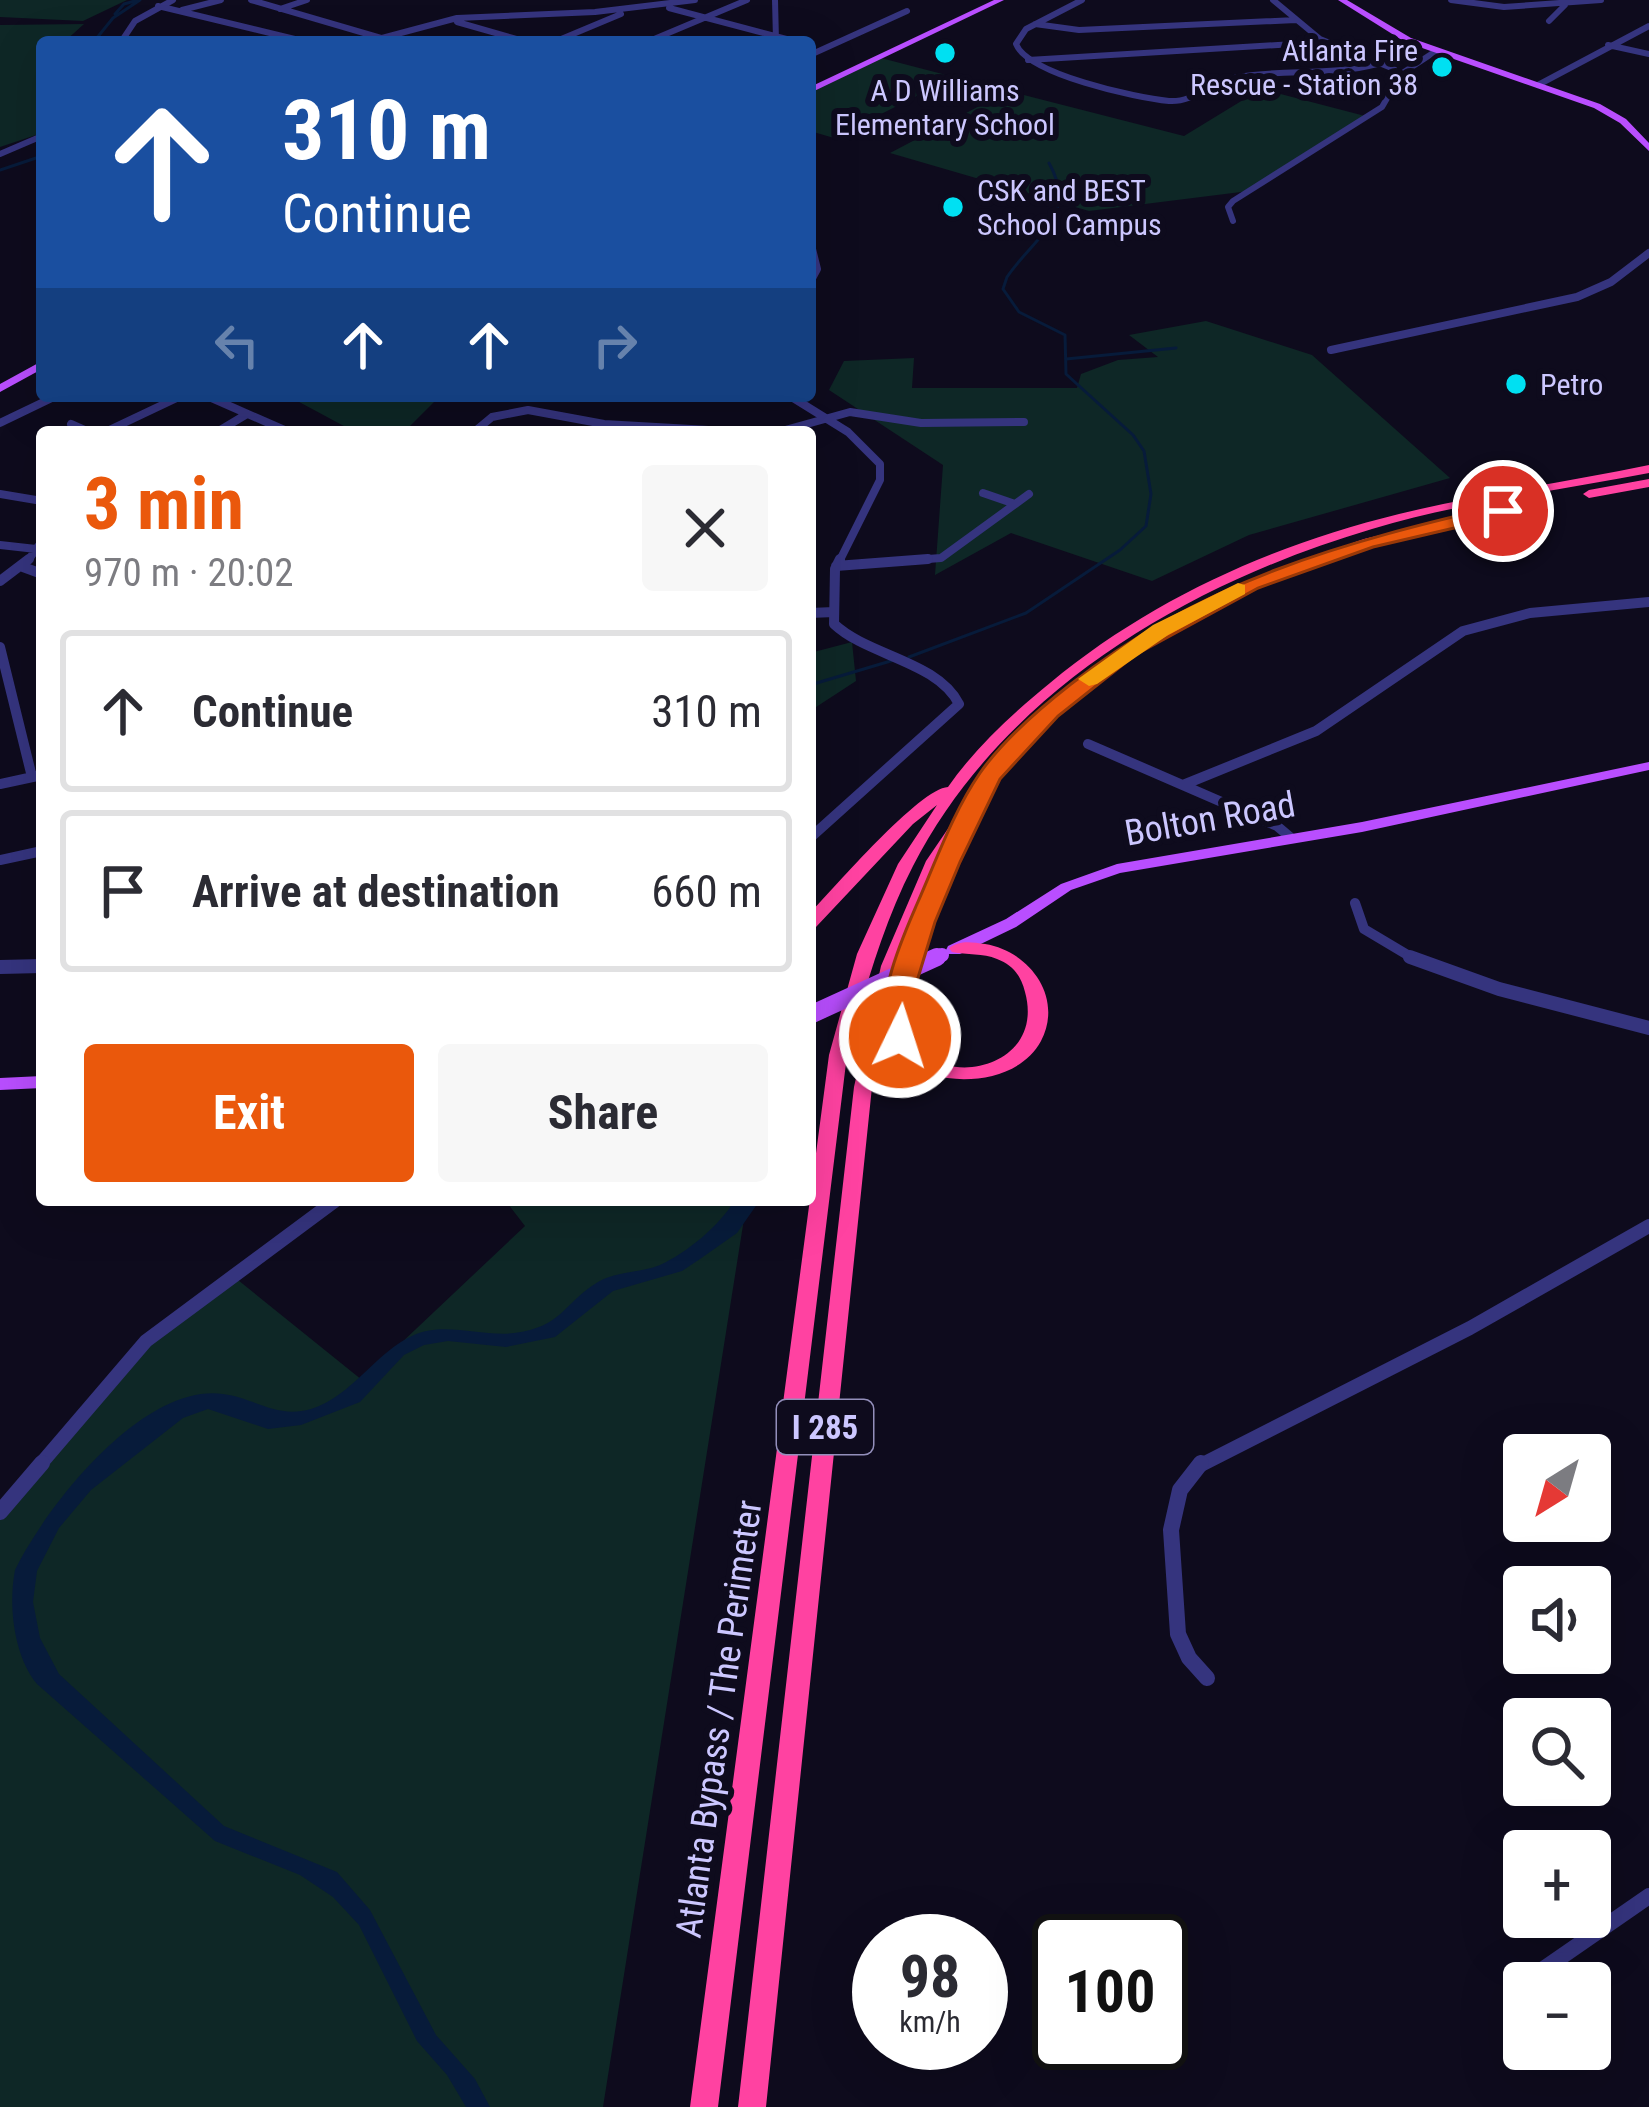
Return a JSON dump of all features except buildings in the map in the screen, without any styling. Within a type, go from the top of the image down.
[{"type":"highway","name":"Atlanta Bypass / The Perimeter","points":[[752,2107],[869,1042],[880,995],[915,896],[942,844],[990,776],[1034,727],[1106,666],[1194,611],[1250,584],[1416,528],[1649,480]]},
{"type":"highway","name":"Atlanta Bypass / The Perimeter","points":[[704,2107],[838,1055],[856,978],[889,892],[958,781],[1015,717],[1074,667],[1137,625],[1211,585],[1370,526],[1649,480]]},
{"type":"highway","points":[[950,952],[989,950],[1011,958],[1027,973],[1036,993],[1038,1017],[1031,1041],[1015,1060],[993,1071],[953,1073],[917,1059],[900,1037],[897,1012],[922,922],[990,776]]},
{"type":"highway","points":[[816,917],[907,821],[958,781]]},
{"type":"main road","points":[[816,87],[1000,0]]},
{"type":"main road","points":[[1342,0],[1390,31],[1436,51],[1611,113],[1647,142]]},
{"type":"main road","points":[[0,389],[36,368]]},
{"type":"main road","name":"Bolton Road","points":[[816,1012],[950,952],[1095,874],[1384,822],[1649,766]]},
{"type":"main road","points":[[0,1084],[36,1082]]},
{"type":"street","points":[[125,36],[135,21],[173,0]]},
{"type":"street","points":[[179,11],[221,0]]},
{"type":"street","points":[[251,0],[375,36]]},
{"type":"street","points":[[280,9],[307,0]]},
{"type":"street","points":[[639,0],[766,36]]},
{"type":"street","points":[[390,36],[450,20],[595,12],[694,0]]},
{"type":"street","points":[[662,36],[747,0]]},
{"type":"street","points":[[775,0],[776,36]]},
{"type":"street","points":[[1082,0],[1034,24],[1017,40],[1027,60],[1065,76],[1169,101],[1187,100],[1233,78],[1328,75],[1377,64]]},
{"type":"street","points":[[1273,0],[1326,42],[1394,69]]},
{"type":"street","points":[[1451,0],[1492,7],[1601,0]]},
{"type":"street","points":[[595,12],[596,1]]},
{"type":"street","points":[[1550,21],[1565,5]]},
{"type":"street","points":[[158,6],[283,36]]},
{"type":"street","points":[[568,36],[632,8]]},
{"type":"street","points":[[816,52],[908,10]]},
{"type":"street","points":[[450,20],[506,36]]},
{"type":"street","points":[[1034,24],[1079,30],[1297,20]]},
{"type":"street","points":[[1538,85],[1649,26]]},
{"type":"street","points":[[1027,60],[1326,42]]},
{"type":"street","points":[[1607,45],[1649,54]]},
{"type":"street","points":[[816,47],[824,49]]},
{"type":"street","points":[[1233,221],[1228,207],[1233,201],[1385,105],[1401,74],[1436,51]]},
{"type":"street","points":[[0,151],[36,139]]},
{"type":"street","points":[[1331,350],[1598,290],[1649,253]]},
{"type":"street","points":[[0,423],[44,402]]},
{"type":"street","points":[[118,426],[168,402]]},
{"type":"street","points":[[221,402],[275,426]]},
{"type":"street","points":[[800,402],[876,456],[882,473],[836,566],[834,624],[884,658],[950,686],[959,704],[816,833]]},
{"type":"street","points":[[481,426],[492,417],[528,410],[637,426]]},
{"type":"street","points":[[799,426],[850,412],[921,423],[1024,422]]},
{"type":"street","points":[[227,426],[248,414]]},
{"type":"street","points":[[70,424],[75,426]]},
{"type":"street","points":[[983,493],[1015,504]]},
{"type":"street","points":[[0,494],[36,500]]},
{"type":"street","points":[[836,566],[941,557],[1028,494]]},
{"type":"street","points":[[0,545],[36,544]]},
{"type":"street","points":[[0,581],[22,567],[36,548]]},
{"type":"street","points":[[22,567],[36,572]]},
{"type":"street","points":[[1183,785],[1316,731],[1463,631],[1530,613],[1649,602]]},
{"type":"street","points":[[816,613],[834,612]]},
{"type":"street","points":[[0,647],[36,773]]},
{"type":"street","points":[[1088,744],[1277,826],[1289,837]]},
{"type":"street","points":[[0,784],[36,776]]},
{"type":"street","points":[[0,860],[36,852]]},
{"type":"street","points":[[1355,903],[1357,919],[1366,931],[1429,964],[1649,1028]]},
{"type":"street","points":[[0,967],[36,966]]},
{"type":"street","points":[[0,1512],[146,1341],[329,1206]]},
{"type":"street","points":[[1208,1678],[1189,1658],[1178,1634],[1171,1530],[1180,1490],[1203,1461],[1470,1328],[1649,1226]]},
{"type":"street","points":[[1554,1962],[1649,1896]]},
{"type":"green space","points":[[0,0],[127,0],[83,21],[0,17]]},
{"type":"green space","points":[[84,24],[71,36],[36,36],[36,135],[0,147],[0,25]]},
{"type":"green space","points":[[877,57],[954,77],[834,138],[816,133],[816,88]]},
{"type":"green space","points":[[1261,89],[1365,116],[1249,191],[1089,211],[890,153],[1008,91],[1184,136]]},
{"type":"green space","points":[[1206,321],[1312,355],[1450,478],[1249,535],[1152,581],[1011,533],[935,575],[943,465],[829,390],[844,361],[914,358],[912,388],[1077,388],[1081,374],[1118,360],[1158,357],[1129,335]]},
{"type":"green space","points":[[299,402],[434,402],[410,426],[344,426]]},
{"type":"green space","points":[[852,642],[856,681],[816,707],[816,651]]},
{"type":"green space","points":[[510,1206],[746,1206],[603,2107],[0,2107],[0,1503],[128,1359],[228,1272],[362,1380],[525,1226]]},
{"type":"water","points":[[756,1206],[737,1233],[682,1271],[613,1291],[555,1337],[506,1347],[448,1341],[424,1345],[404,1355],[360,1402],[301,1425],[268,1429],[208,1409],[183,1418],[91,1490],[59,1528],[37,1571],[33,1602],[40,1638],[59,1674],[224,1826],[337,1872],[370,1910],[436,2035],[475,2079],[490,2107],[466,2107],[447,2075],[417,2041],[359,1925],[333,1897],[300,1875],[215,1841],[37,1684],[15,1630],[15,1570],[49,1514],[100,1454],[161,1408],[192,1396],[223,1394],[276,1410],[311,1409],[339,1394],[414,1335],[438,1329],[502,1334],[543,1325],[598,1282],[660,1265],[681,1253],[728,1210]]},
{"type":"waterway","points":[[115,14],[124,4],[138,0]]},
{"type":"waterway","points":[[98,36],[113,18],[140,0]]},
{"type":"waterway","points":[[0,170],[36,158]]},
{"type":"waterway","points":[[909,657],[1026,613],[1120,550],[1146,526],[1151,494],[1144,451],[1133,435],[1066,374],[1065,335],[1019,312],[1003,289],[1056,212],[1057,181],[1049,163]]},
{"type":"waterway","points":[[1066,359],[1176,348]]},
{"type":"waterway","points":[[816,683],[894,660]]},
{"type":"slow traffic","points":[[1089,679],[1161,630],[1238,589]]},
{"type":"place","name":"A D Williams Elementary School","points":[[945,53]]},
{"type":"place","name":"Atlanta Fire Rescue - Station 38","points":[[1442,67]]},
{"type":"place","name":"CSK and BEST School Campus","points":[[953,207]]},
{"type":"place","name":"Petro","points":[[1516,384]]},
{"type":"route","points":[[900,1037],[900,994],[922,922],[948,862],[990,776],[1050,712],[1128,650],[1250,584],[1366,542],[1503,511]]}]
